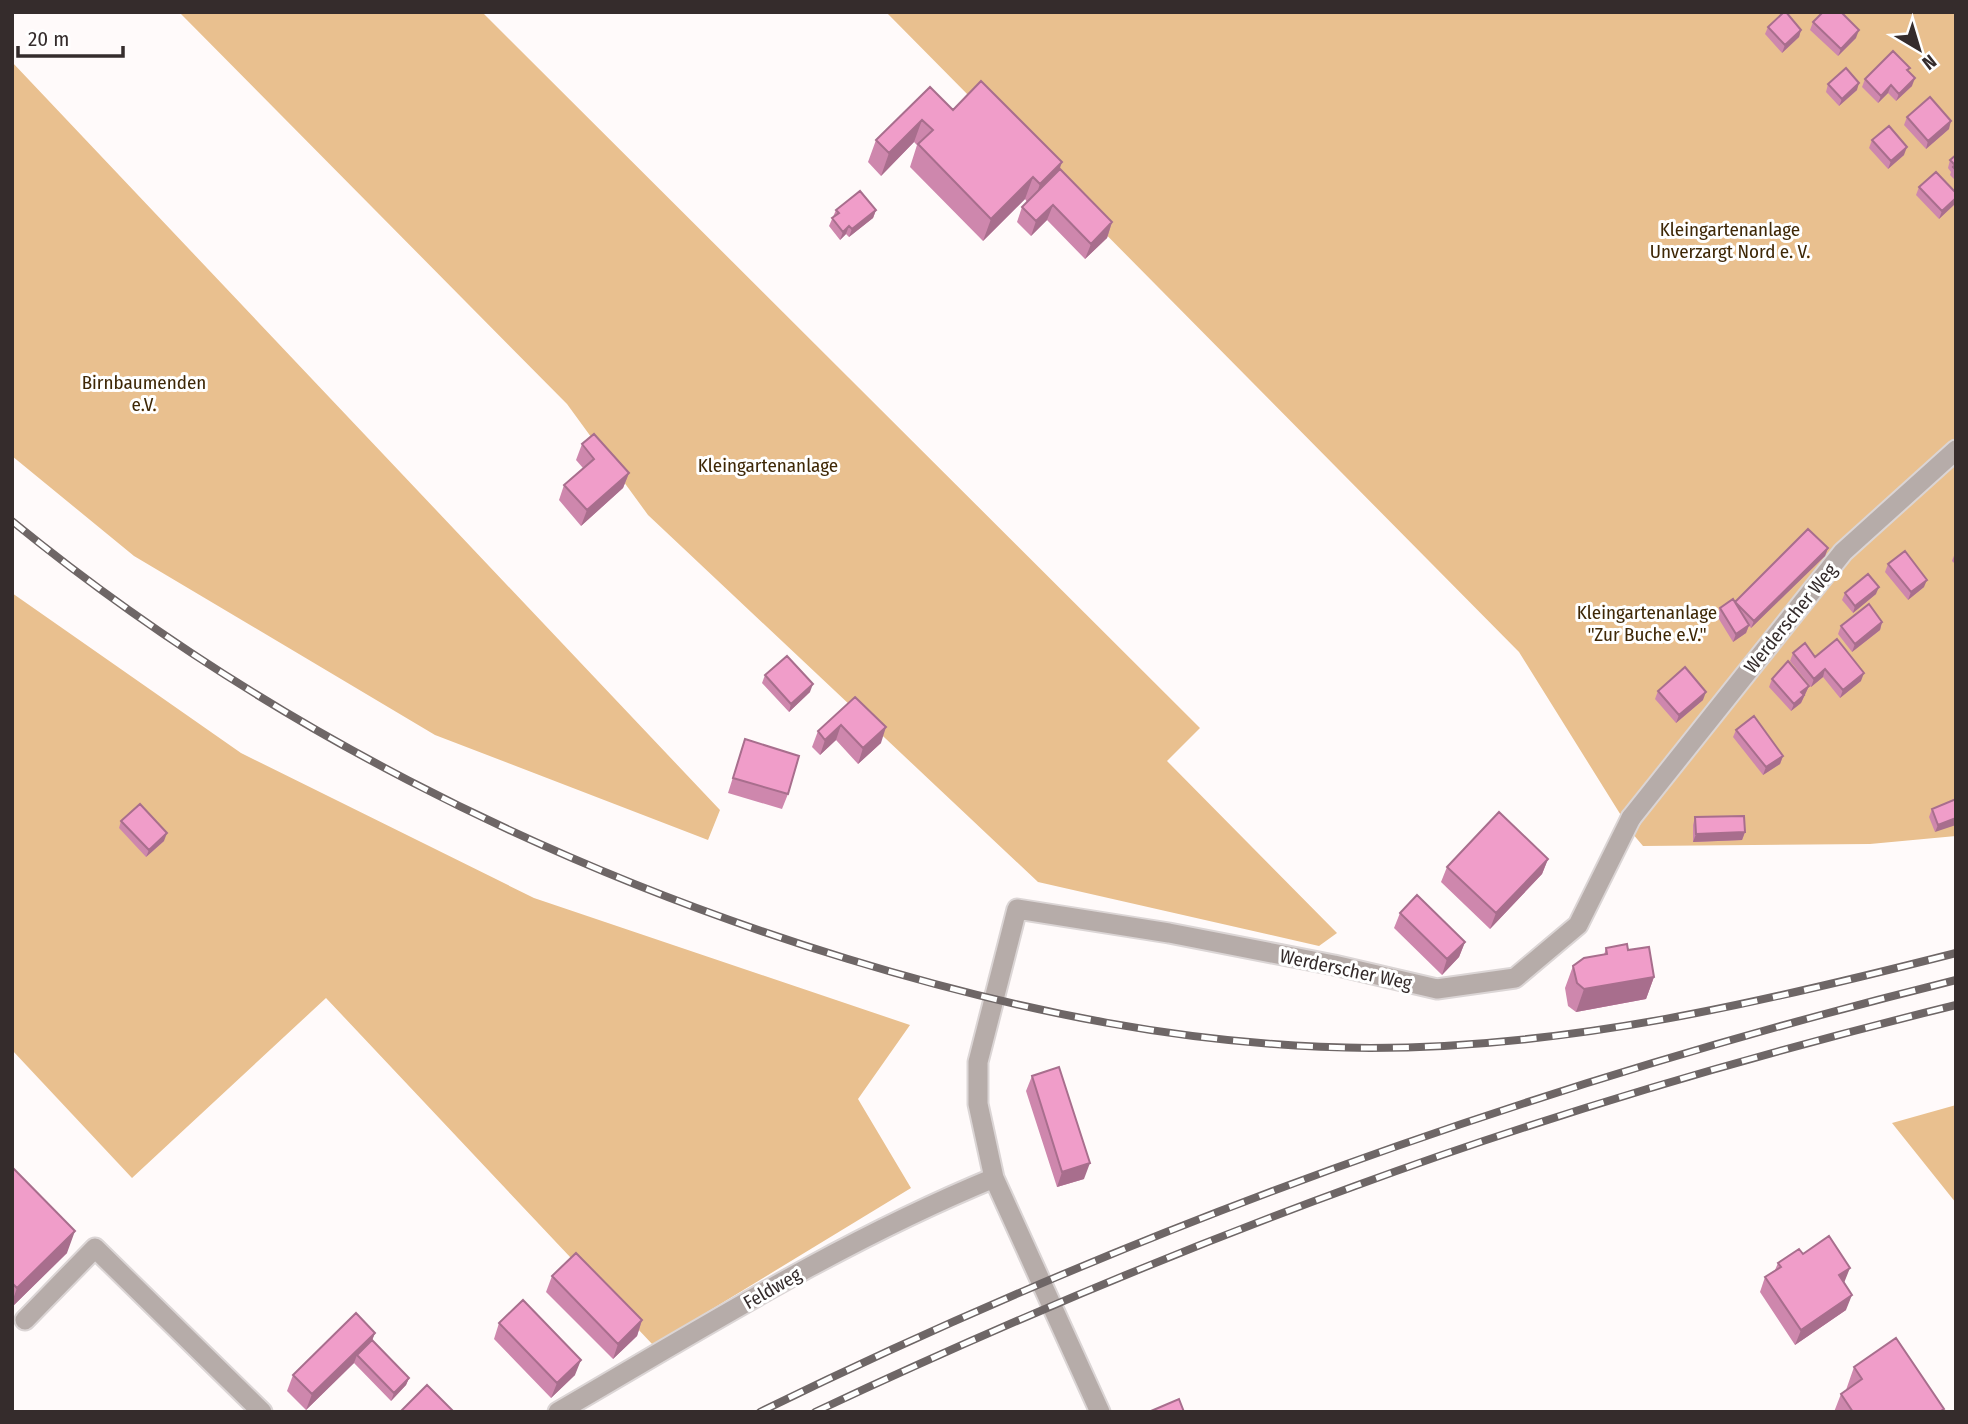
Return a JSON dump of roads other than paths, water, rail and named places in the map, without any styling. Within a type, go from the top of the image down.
[{"type":"street","name":"Werderscher Weg","points":[[1100,1412],[994,1178],[978,1104],[978,1062],[1017,909],[1183,935],[1437,989],[1515,978],[1578,925],[1631,818],[1843,552],[1956,450]]},
{"type":"street","name":"Feldweg","points":[[558,1412],[826,1257],[931,1204],[994,1178]]},
{"type":"street","points":[[24,1320],[95,1248],[262,1412]]},
{"type":"railway","points":[[12,521],[106,593],[204,661],[305,723],[409,780],[515,833],[624,880],[735,922],[912,978],[1041,1010],[1106,1023],[1237,1041],[1370,1048],[1444,1046],[1519,1040],[1666,1019],[1811,989],[1956,953]]},
{"type":"railway","points":[[760,1412],[904,1344],[1050,1280],[1197,1220],[1346,1164],[1649,1064],[1956,980]]},
{"type":"railway","points":[[815,1412],[948,1351],[1150,1265],[1429,1160],[1653,1087],[1956,1005]]},
{"type":"park label","name":"Kleingartenanlage Unverzargt Nord e. V.","points":[[1730,240]]},
{"type":"park label","name":"Birnbaumenden e.V.","points":[[144,393]]},
{"type":"park label","name":"Kleingartenanlage","points":[[768,465]]},
{"type":"park label","name":"Kleingartenanlage \"Zur Buche e.V.\"","points":[[1647,623]]}]
